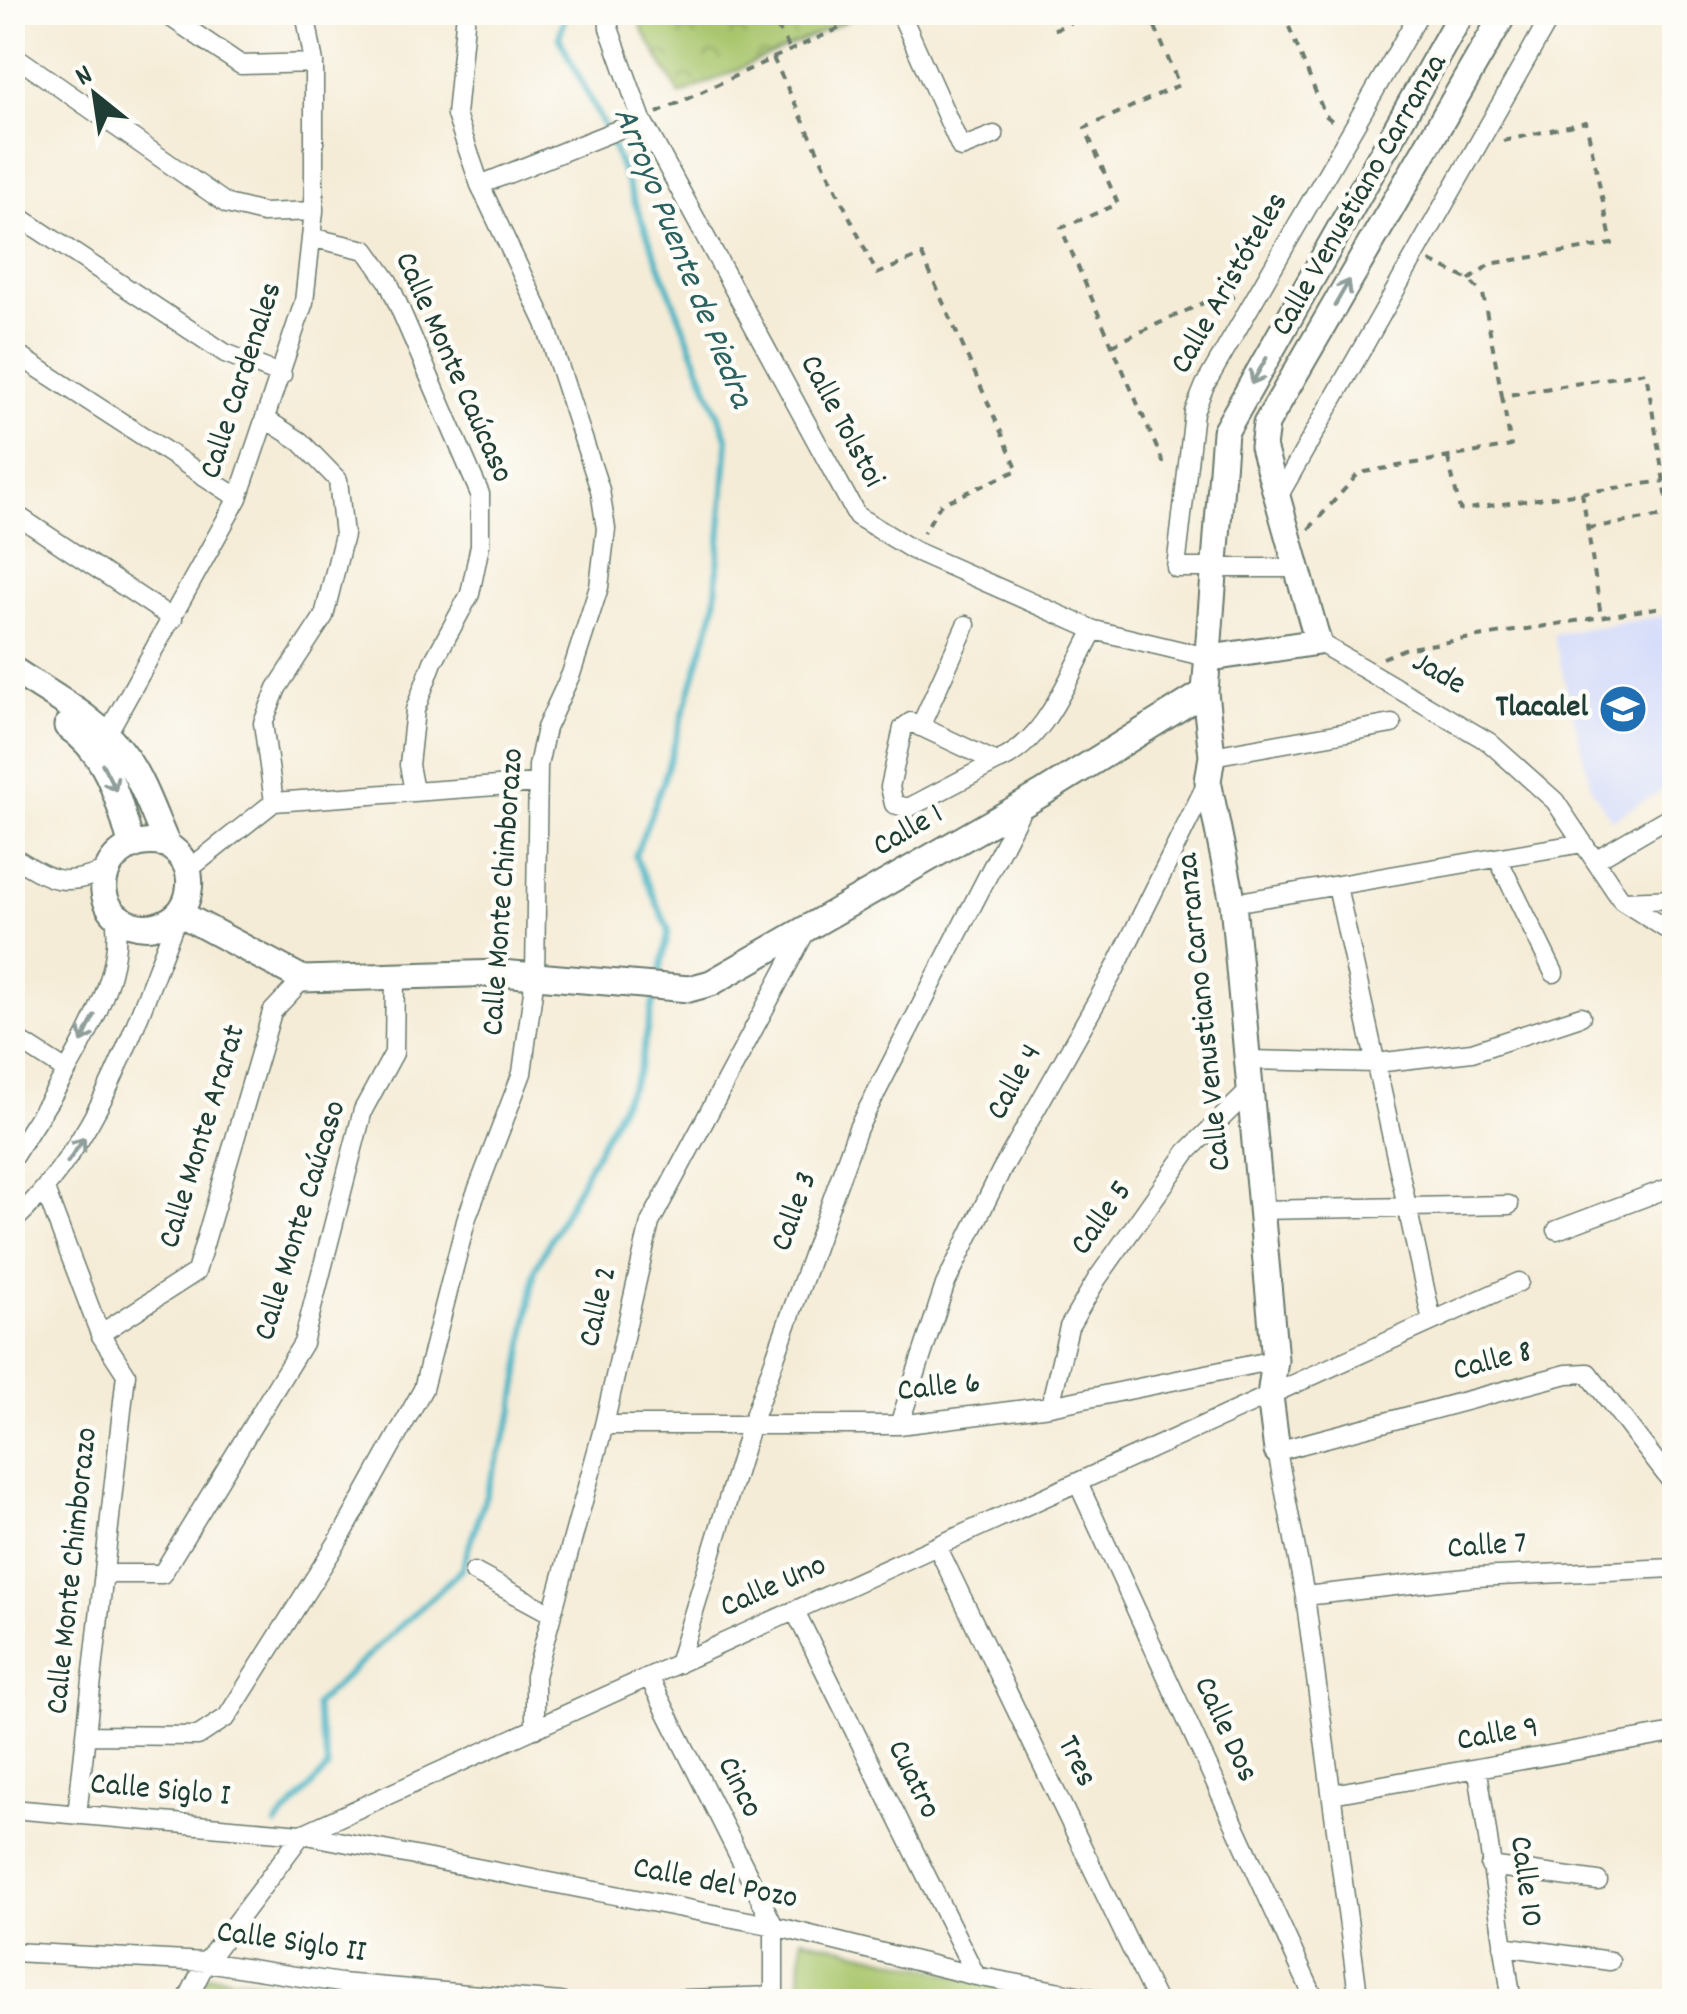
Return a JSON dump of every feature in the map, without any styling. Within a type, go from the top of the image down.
[{"type":"street","points":[[163,12],[241,65],[314,63]]},
{"type":"street","name":"Calle Cardenales","points":[[106,736],[238,498],[268,420],[304,302],[314,238],[314,63],[305,12]]},
{"type":"street","name":"Calle Monte Chimborazo","points":[[86,1735],[198,1736],[227,1718],[342,1536],[423,1389],[466,1217],[522,1073],[536,976],[538,783],[546,728],[571,674],[600,587],[606,528],[600,490],[551,339],[480,185],[456,115],[466,12]]},
{"type":"street","name":"Calle Tolstoi","points":[[608,12],[608,28],[642,120],[857,516],[913,550],[1094,630],[1210,658]]},
{"type":"street","points":[[900,12],[960,148],[994,135]]},
{"type":"street","name":"Calle Aristóteles","points":[[1218,570],[1182,570],[1173,563],[1194,412],[1420,12]]},
{"type":"street","name":"Calle Venustiano Carranza","points":[[1360,2002],[1305,1596],[1276,1451],[1270,1396],[1275,1360],[1233,903],[1210,769],[1205,692],[1218,570],[1225,432],[1462,12]]},
{"type":"street","name":"Calle Venustiano Carranza","points":[[1318,642],[1263,447],[1266,424],[1505,12]]},
{"type":"street","points":[[1278,497],[1553,12]]},
{"type":"street","points":[[12,54],[227,204],[263,213],[314,211]]},
{"type":"street","points":[[480,185],[642,120]]},
{"type":"street","points":[[12,212],[225,353],[282,375]]},
{"type":"street","name":"Calle Monte Caúcaso","points":[[314,238],[366,250],[388,281],[480,494],[480,546],[470,594],[433,662],[416,710],[409,765],[414,791]]},
{"type":"street","points":[[12,351],[238,498]]},
{"type":"street","points":[[268,420],[300,441],[338,480],[344,536],[324,616],[277,688],[263,723],[274,802]]},
{"type":"street","points":[[12,512],[173,618]]},
{"type":"street","points":[[1218,570],[1293,558]]},
{"type":"street","points":[[920,727],[966,625]]},
{"type":"street","points":[[996,762],[911,722],[902,728],[890,787],[894,804],[908,808],[1016,755],[1032,740],[1094,630]]},
{"type":"street","points":[[1210,658],[1318,642]]},
{"type":"street","name":"Jade","points":[[1318,642],[1489,742],[1555,801],[1622,901],[1674,934]]},
{"type":"street","points":[[12,669],[106,736],[141,785],[165,844],[188,870],[190,892],[93,1125],[46,1192],[12,1223]]},
{"type":"street","points":[[12,690],[88,740],[114,783],[131,844]]},
{"type":"street","name":"Calle 1","points":[[303,979],[536,976],[689,989],[711,984],[1025,803],[1205,692]]},
{"type":"street","points":[[1210,769],[1392,724]]},
{"type":"street","name":"Calle 4","points":[[900,1424],[945,1285],[1000,1171],[1115,969],[1210,769]]},
{"type":"street","points":[[188,870],[274,802],[538,783]]},
{"type":"street","name":"Calle 3","points":[[678,1664],[750,1427],[858,1128],[1025,803]]},
{"type":"street","points":[[1594,860],[1674,814]]},
{"type":"street","points":[[12,1159],[92,1025],[120,937],[105,893],[106,872],[115,855],[131,844],[148,840],[165,844]]},
{"type":"street","points":[[1233,903],[1583,843]]},
{"type":"street","points":[[12,856],[52,881],[80,881],[106,872]]},
{"type":"street","points":[[1499,860],[1554,973]]},
{"type":"street","points":[[1337,886],[1432,1322]]},
{"type":"street","points":[[1622,901],[1674,899]]},
{"type":"street","points":[[114,912],[129,923],[146,927],[164,924],[179,913]]},
{"type":"street","points":[[179,913],[303,979]]},
{"type":"street","name":"Calle 2","points":[[535,1729],[535,1676],[604,1425],[650,1223],[807,928]]},
{"type":"street","name":"Calle Monte Caúcaso","points":[[104,1574],[162,1574],[303,1343],[363,1110],[394,1053],[395,976]]},
{"type":"street","name":"Calle Monte Ararat","points":[[100,1334],[196,1272],[272,1012],[303,979]]},
{"type":"street","points":[[1247,1060],[1376,1063],[1472,1052],[1581,1016]]},
{"type":"street","points":[[12,1036],[66,1070]]},
{"type":"street","name":"Calle 5","points":[[1050,1406],[1069,1328],[1098,1279],[1187,1152],[1249,1091]]},
{"type":"street","points":[[1557,1230],[1674,1186]]},
{"type":"street","name":"Calle Monte Chimborazo","points":[[46,1192],[100,1334],[126,1374],[78,1814]]},
{"type":"street","points":[[1260,1210],[1509,1205]]},
{"type":"street","name":"Calle Uno","points":[[302,1834],[1519,1282]]},
{"type":"street","name":"Calle 6","points":[[604,1425],[900,1424],[1050,1406],[1275,1360]]},
{"type":"street","name":"Calle 8","points":[[1276,1451],[1567,1374],[1588,1374],[1674,1484]]},
{"type":"street","name":"Calle Dos","points":[[1078,1483],[1316,2002]]},
{"type":"street","name":"Tres","points":[[938,1548],[1157,2002]]},
{"type":"street","name":"Calle 7","points":[[1305,1596],[1475,1576],[1674,1568]]},
{"type":"street","points":[[474,1572],[552,1614]]},
{"type":"street","name":"Cuatro","points":[[795,1611],[976,1976]]},
{"type":"street","name":"Cinco","points":[[648,1677],[774,1926]]},
{"type":"street","name":"Calle 9","points":[[1332,1794],[1674,1733]]},
{"type":"street","name":"Calle 10","points":[[1478,1770],[1512,2002]]},
{"type":"street","name":"Calle Siglo I","points":[[12,1809],[302,1834]]},
{"type":"street","points":[[186,2002],[206,1962],[302,1834]]},
{"type":"street","name":"Calle del Pozo","points":[[302,1834],[774,1926],[976,1976],[1114,2002]]},
{"type":"street","points":[[1490,1866],[1598,1881]]},
{"type":"street","points":[[601,2002],[774,1999],[774,1926]]},
{"type":"street","points":[[1503,1946],[1610,1961]]},
{"type":"street","name":"Calle Siglo II","points":[[12,1952],[206,1962],[338,1992],[562,2002]]},
{"type":"path","points":[[770,12],[791,51]]},
{"type":"path","points":[[642,120],[876,12]]},
{"type":"path","points":[[1049,12],[1056,28],[1096,12]]},
{"type":"path","points":[[1148,12],[1179,85],[1085,128],[1118,204],[1060,228],[1163,462],[1188,467]]},
{"type":"path","points":[[1283,12],[1324,116],[1351,134]]},
{"type":"path","points":[[773,58],[877,274],[922,255],[1018,470],[940,504],[913,550]]},
{"type":"path","points":[[1469,280],[1490,264],[1612,244],[1586,122],[1493,144]]},
{"type":"path","points":[[1293,558],[1359,473],[1512,446],[1483,294],[1469,280],[1414,254]]},
{"type":"path","points":[[1112,345],[1225,293],[1251,306]]},
{"type":"path","points":[[1502,396],[1646,372],[1674,542]]},
{"type":"path","points":[[1448,457],[1460,510],[1664,481]]},
{"type":"path","points":[[1582,492],[1601,617]]},
{"type":"path","points":[[1588,528],[1670,515]]},
{"type":"path","points":[[1360,668],[1404,649],[1674,605]]},
{"type":"shaded area","name":"Tlacalel","points":[[1674,614],[1674,783],[1612,820],[1592,790],[1553,634]]},
{"type":"green space","points":[[638,12],[864,13],[680,95],[642,29]]},
{"type":"green space","points":[[802,1938],[1069,2002],[799,2002]]},
{"type":"green space","points":[[208,1975],[320,1989],[317,2001],[196,2002]]},
{"type":"waterway","name":"Arroyo Puente de Piedra","points":[[566,12],[559,37],[608,135],[728,439],[715,607],[663,782],[635,856],[669,930],[658,982]]},
{"type":"waterway","name":"Arroyo Puente de Piedra","points":[[276,1825],[328,1768],[315,1705],[461,1570],[514,1410],[535,1269],[638,1073],[655,994]]},
{"type":"place","name":"Tlacalel","points":[[1623,709]]}]
